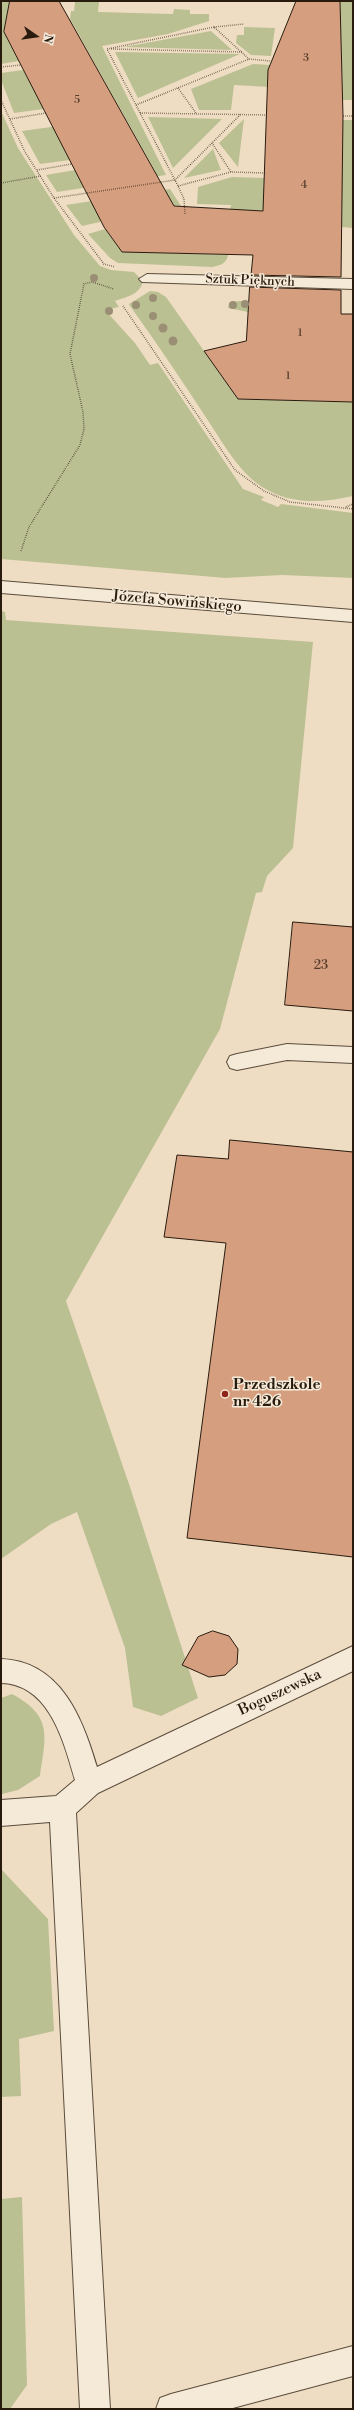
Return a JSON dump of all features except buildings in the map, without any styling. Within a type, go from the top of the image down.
[{"type":"street","name":"Sztuk Pięknych","points":[[147,279],[353,284]]},
{"type":"street","name":"Józefa Sowińskiego","points":[[1,587],[353,616]]},
{"type":"street","points":[[237,1062],[287,1052],[353,1055]]},
{"type":"street","name":"Boguszewska","points":[[62,1808],[89,1784],[353,1658]]},
{"type":"street","points":[[1,1671],[13,1671],[45,1688],[66,1713],[89,1784]]},
{"type":"street","points":[[1,1813],[62,1808],[95,2409]]},
{"type":"street","points":[[182,2406],[353,2361]]},
{"type":"path","points":[[107,49],[214,27],[244,24]]},
{"type":"path","points":[[214,27],[249,59]]},
{"type":"path","points":[[107,49],[242,52]]},
{"type":"path","points":[[107,49],[178,186],[184,199],[185,214]]},
{"type":"path","points":[[136,105],[249,59],[270,60]]},
{"type":"path","points":[[1,67],[21,65]]},
{"type":"path","points":[[178,88],[196,114]]},
{"type":"path","points":[[1,100],[25,152],[54,198],[104,264],[121,268]]},
{"type":"path","points":[[10,118],[46,113]]},
{"type":"path","points":[[140,113],[268,115]]},
{"type":"path","points":[[54,198],[175,180],[241,114]]},
{"type":"path","points":[[343,116],[353,116]]},
{"type":"path","points":[[212,143],[231,172]]},
{"type":"path","points":[[37,170],[72,164]]},
{"type":"path","points":[[178,186],[231,172],[266,173]]},
{"type":"path","points":[[1,183],[41,176]]},
{"type":"path","points":[[20,553],[29,527],[80,445],[84,429],[83,412],[70,354],[84,284]]},
{"type":"path","points":[[162,360],[234,470],[248,482],[267,494],[292,504],[353,509]]},
{"type":"path","points":[[345,508],[353,504]]},
{"type":"green space","points":[[1,1],[10,1],[7,39],[19,61],[1,64]]},
{"type":"green space","points":[[340,1],[353,1],[353,100],[343,100]]},
{"type":"green space","points":[[75,2],[99,2],[98,12],[173,14],[174,9],[190,10],[190,14],[209,14],[209,21],[168,34],[102,46],[166,175],[57,192],[46,175],[75,170],[155,171],[70,19],[71,11],[74,11]]},
{"type":"green space","points":[[244,27],[275,28],[271,56],[251,55],[236,43],[237,35],[244,35]]},
{"type":"green space","points":[[211,31],[232,50],[124,47]]},
{"type":"green space","points":[[115,52],[240,54],[138,98]]},
{"type":"green space","points":[[253,64],[270,65],[269,87],[234,85],[231,110],[199,110],[191,89]]},
{"type":"green space","points":[[23,70],[44,109],[14,113],[1,80],[1,73]]},
{"type":"green space","points":[[1,111],[18,148],[74,235],[100,266],[111,270],[134,272],[143,281],[136,292],[128,297],[115,301],[119,307],[105,310],[135,343],[150,365],[158,363],[243,489],[264,497],[261,500],[278,507],[281,504],[353,513],[353,578],[282,575],[226,578],[1,559]]},
{"type":"green space","points":[[148,117],[222,119],[173,168]]},
{"type":"green space","points":[[244,119],[238,167],[219,143]]},
{"type":"green space","points":[[342,120],[353,120],[353,228],[342,227]]},
{"type":"green space","points":[[58,126],[70,160],[40,164],[22,131]]},
{"type":"green space","points":[[213,149],[221,170],[184,178]]},
{"type":"green space","points":[[232,177],[265,178],[268,211],[230,210],[231,205],[197,204],[198,187]]},
{"type":"green space","points":[[170,189],[181,206],[103,200],[100,222],[82,226],[66,205]]},
{"type":"green space","points":[[105,229],[119,248],[142,252],[228,255],[223,264],[212,267],[118,263],[110,258],[88,234]]},
{"type":"green space","points":[[150,291],[158,292],[166,297],[238,399],[353,402],[353,496],[318,501],[295,500],[273,493],[262,487],[238,465],[130,306],[129,304]]},
{"type":"green space","points":[[239,301],[294,302],[248,312],[228,308],[229,303]]},
{"type":"green space","points":[[1,611],[5,612],[6,620],[313,642],[293,848],[267,876],[262,892],[256,893],[220,1029],[66,1301],[130,1487],[198,1698],[161,1716],[133,1707],[125,1648],[77,1512],[51,1524],[1,1559]]},
{"type":"green space","points":[[12,1694],[35,1710],[44,1728],[44,1749],[40,1776],[18,1790],[2,1794],[1,1698]]},
{"type":"green space","points":[[1,1869],[48,1919],[54,2031],[19,2039],[21,2096],[1,2097]]},
{"type":"green space","points":[[22,2197],[27,2385],[10,2409],[1,2409],[1,2199]]},
{"type":"place","name":"Przedszkole nr 426","points":[[225,1394]]}]
